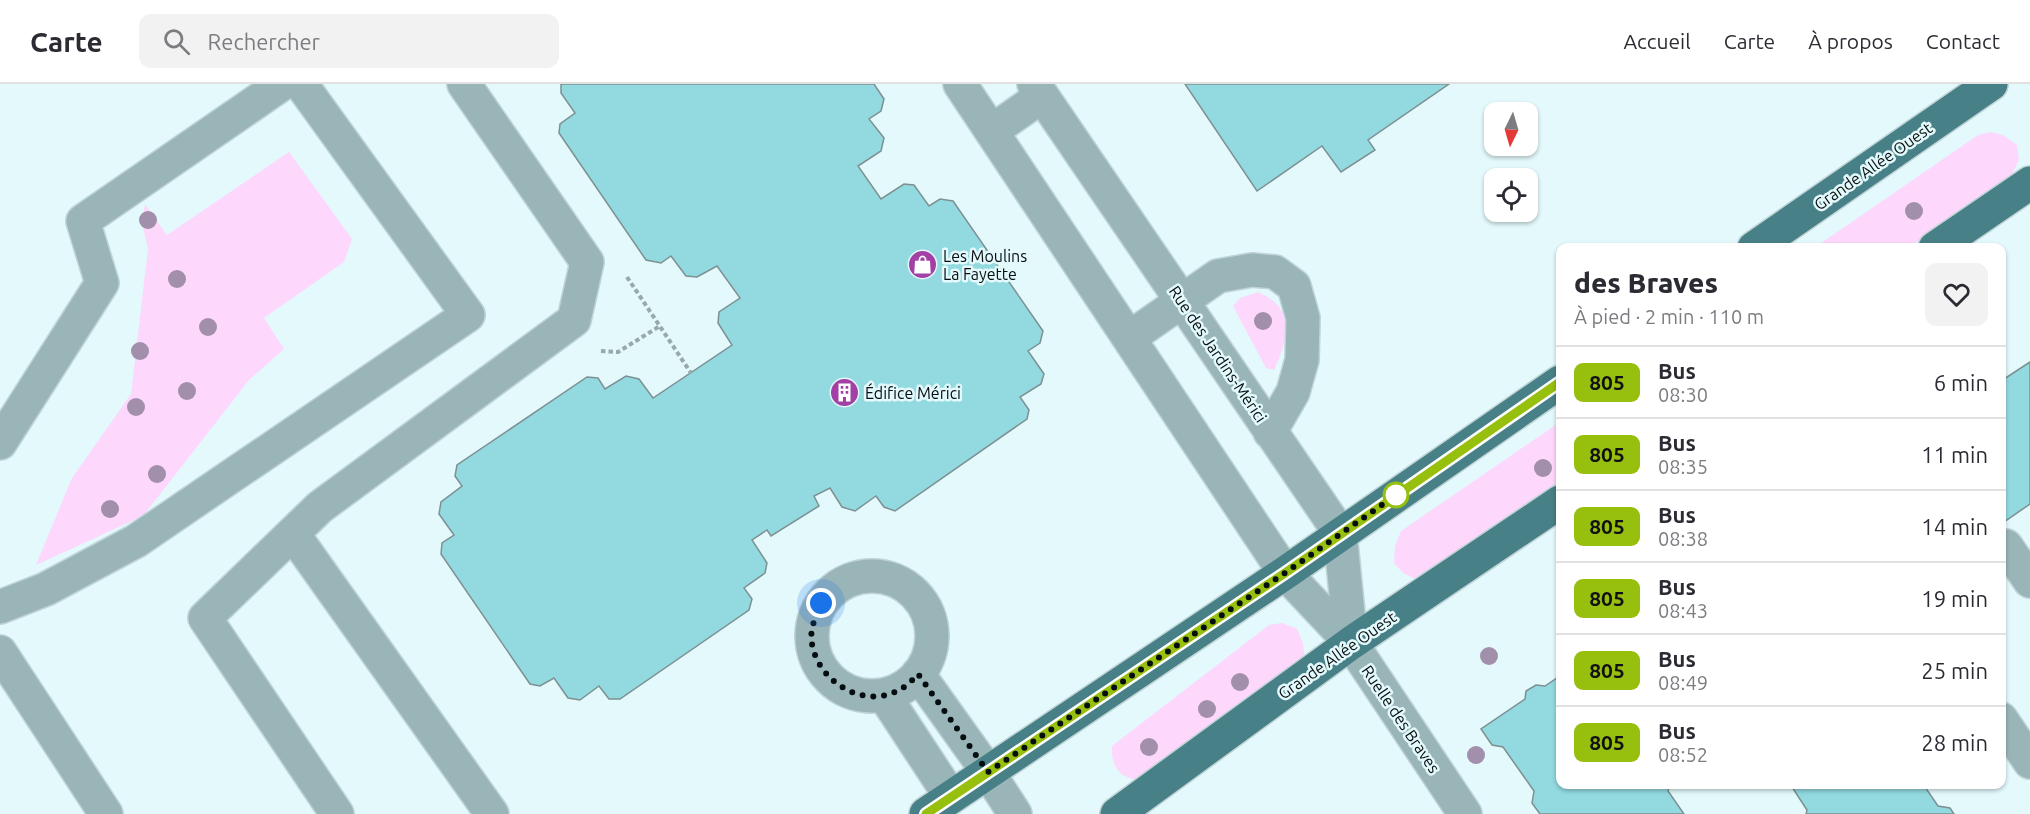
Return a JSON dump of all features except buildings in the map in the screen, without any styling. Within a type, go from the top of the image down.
[{"type":"main road","name":"Grande Allée Ouest","points":[[1761,243],[1991,84]]},
{"type":"main road","points":[[1942,243],[2030,183]]},
{"type":"main road","points":[[938,805],[1285,573],[1556,385]]},
{"type":"main road","name":"Grande Allée Ouest","points":[[1117,814],[1351,643],[1556,505]]},
{"type":"street","points":[[0,443],[102,283],[83,221],[282,84]]},
{"type":"street","points":[[0,607],[46,589],[136,541],[468,315],[301,84]]},
{"type":"street","points":[[336,814],[205,618],[320,507],[574,320],[586,262],[464,84]]},
{"type":"street","points":[[960,84],[1285,573]]},
{"type":"street","points":[[992,131],[1038,90]]},
{"type":"street","name":"Rue des Jardins-Mérici","points":[[1038,90],[1340,533],[1351,643]]},
{"type":"street","points":[[1129,338],[1218,276],[1252,270],[1275,272],[1294,286],[1303,318],[1302,360],[1293,392],[1270,432]]},
{"type":"street","points":[[293,534],[492,814]]},
{"type":"street","points":[[2006,546],[2030,581]]},
{"type":"street","name":"Ruelle des Braves","points":[[1285,573],[1351,643],[1465,814]]},
{"type":"street","points":[[870,577],[890,579],[907,588],[921,602],[929,619],[932,638],[928,657],[918,674],[904,688],[884,695],[865,696],[845,690],[828,679],[817,661],[811,642],[813,622],[821,603],[834,589],[851,580],[870,577]]},
{"type":"street","points":[[0,652],[106,814]]},
{"type":"street","points":[[918,674],[1015,814]]},
{"type":"street","points":[[884,695],[938,805]]},
{"type":"street","points":[[2006,726],[2030,762]]},
{"type":"path","points":[[627,276],[691,373]]},
{"type":"path","points":[[594,351],[618,352],[660,326]]},
{"type":"shaded area","points":[[1991,132],[2003,135],[2017,145],[2019,160],[2010,178],[1915,243],[1821,243],[1978,135]]},
{"type":"shaded area","points":[[289,152],[352,239],[344,262],[264,318],[284,349],[249,380],[143,516],[36,565],[72,478],[131,394],[148,249],[142,223],[145,204],[167,235]]},
{"type":"shaded area","points":[[1258,292],[1279,307],[1286,325],[1283,347],[1274,370],[1266,368],[1233,306],[1240,298]]},
{"type":"shaded area","points":[[1556,425],[1556,491],[1417,580],[1403,573],[1394,563],[1395,546],[1401,531]]},
{"type":"shaded area","points":[[1282,623],[1297,629],[1303,643],[1305,660],[1143,781],[1129,778],[1119,771],[1113,761],[1112,746],[1269,625]]},
{"type":"bus line","name":"805","points":[[926,814],[1285,573],[1556,385]]},
{"type":"place","name":"Les Moulins La Fayette","points":[[922,265]]},
{"type":"place","name":"Édifice Mérici","points":[[844,393]]},
{"type":"route","points":[[821,603],[813,622],[811,642],[817,661],[828,679],[845,690],[865,696],[884,695],[904,688],[918,674],[988,772],[1285,573],[1396,495]]}]
